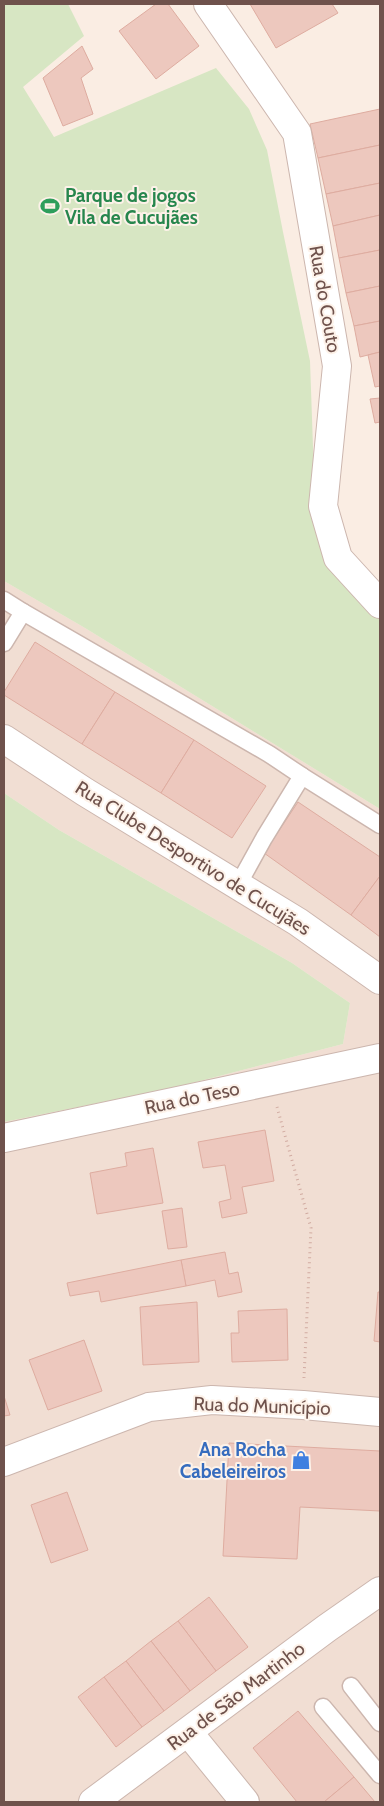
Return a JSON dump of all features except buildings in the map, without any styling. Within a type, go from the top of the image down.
[{"type":"street","name":"Rua do Couto","points":[[208,4],[297,133],[337,366],[323,506],[338,558],[380,604]]},
{"type":"street","name":"Rua Clube Desportivo de Cucujães","points":[[4,739],[85,792],[298,922],[380,980]]},
{"type":"street","name":"Rua do Teso","points":[[4,1138],[380,1058]]},
{"type":"street","name":"Rua do Município","points":[[4,1462],[149,1407],[212,1400],[380,1412]]},
{"type":"street","name":"Rua de São Martinho","points":[[93,1802],[326,1628],[380,1591]]},
{"type":"street","points":[[188,1732],[245,1802]]},
{"type":"lane","points":[[4,600],[269,754],[380,824]]},
{"type":"lane","points":[[4,643],[23,612]]},
{"type":"lane","points":[[238,885],[302,776]]},
{"type":"lane","points":[[352,1686],[380,1724]]},
{"type":"lane","points":[[323,1707],[380,1775]]},
{"type":"path","points":[[270,1082],[311,1228],[303,1405]]},
{"type":"shaded area","points":[[4,581],[85,628],[380,809],[380,1802],[4,1802],[4,1122],[177,1087],[343,1044],[350,1003],[292,963],[59,830],[4,793]]},
{"type":"green space","points":[[4,4],[68,4],[84,36],[23,87],[54,137],[216,68],[249,109],[267,150],[310,361],[315,504],[380,614],[380,809],[85,628],[4,581]]},
{"type":"green space","points":[[4,793],[59,830],[292,963],[350,1003],[343,1044],[177,1087],[4,1122]]},
{"type":"place","name":"Parque de jogos Vila de Cucujães","points":[[50,206]]},
{"type":"place","name":"Ana Rocha Cabeleireiros","points":[[301,1460]]}]
